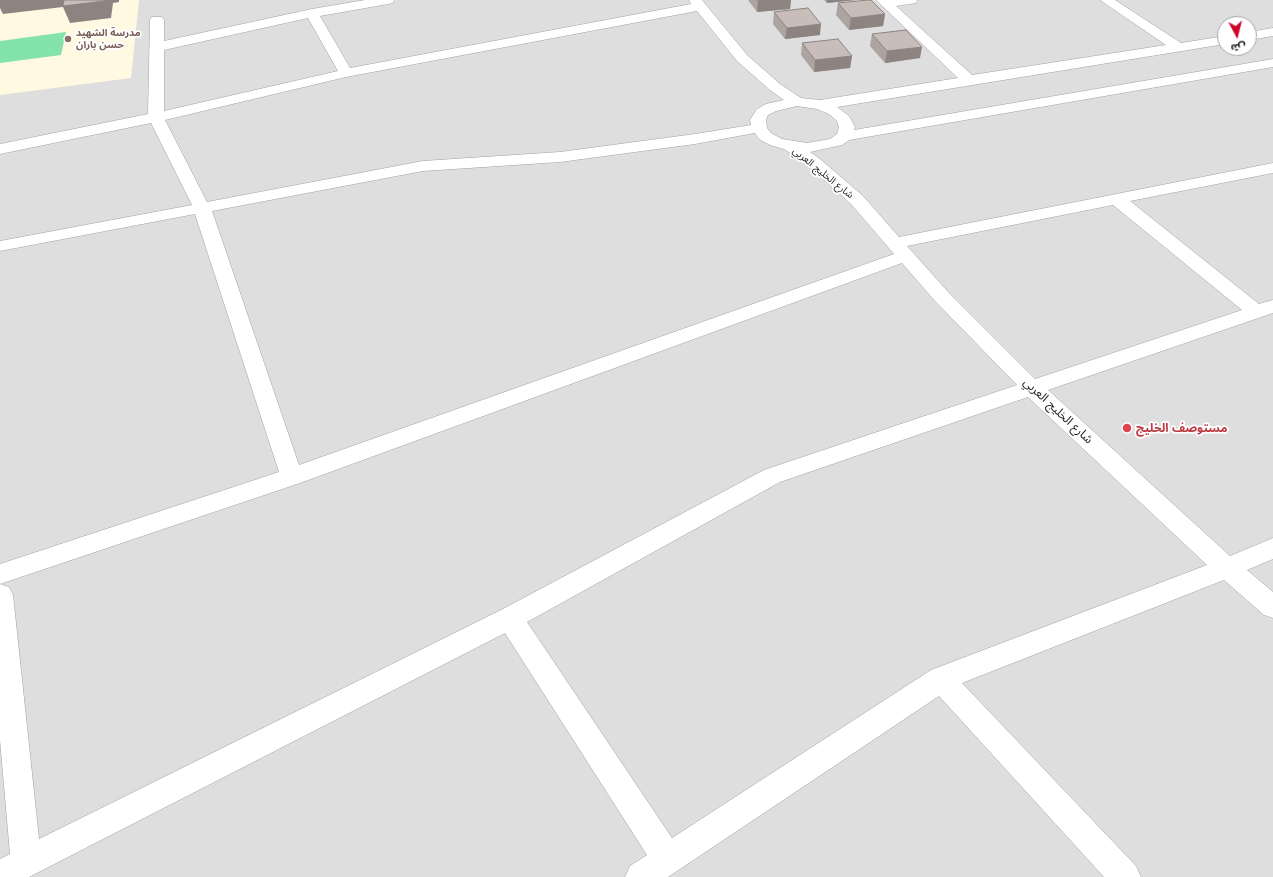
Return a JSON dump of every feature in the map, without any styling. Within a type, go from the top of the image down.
[{"type":"street","points":[[157,47],[312,13],[388,0]]},
{"type":"street","points":[[884,2],[911,0]]},
{"type":"street","points":[[1106,0],[1178,47]]},
{"type":"street","points":[[884,2],[969,80]]},
{"type":"street","points":[[0,149],[156,117],[346,73],[697,3]]},
{"type":"street","name":"شارع الخليج العربي","points":[[697,3],[742,58],[753,75],[765,136],[776,142],[790,146],[807,148],[822,146],[840,139]]},
{"type":"street","points":[[312,13],[346,73]]},
{"type":"street","points":[[157,20],[156,117],[202,208],[292,477]]},
{"type":"street","points":[[1257,35],[1273,32]]},
{"type":"street","points":[[820,105],[1217,41]]},
{"type":"street","name":"شارع الخليج العربي","points":[[742,58],[769,82],[796,102]]},
{"type":"street","points":[[840,139],[1273,63]]},
{"type":"street","name":"شارع الخليج العربي","points":[[760,108],[796,102],[820,105],[834,111],[844,119],[847,128],[840,139],[835,160],[842,180],[857,200],[942,298],[1031,387],[1227,568],[1273,607]]},
{"type":"street","points":[[0,246],[423,166],[560,157],[694,139],[760,108]]},
{"type":"street","name":"شارع الخليج العربي","points":[[790,146],[814,162],[857,200]]},
{"type":"street","points":[[0,574],[292,477],[900,249],[1117,199],[1273,168]]},
{"type":"street","points":[[1117,199],[1264,308]]},
{"type":"street","points":[[0,875],[510,618],[772,476],[1264,308]]},
{"type":"street","points":[[641,877],[941,680],[1227,568],[1273,548]]},
{"type":"street","points":[[0,595],[26,862]]},
{"type":"street","points":[[510,618],[668,859]]},
{"type":"street","points":[[941,680],[1125,877]]},
{"type":"shaded area","points":[[0,0],[1273,0],[1273,877],[0,877]]},
{"type":"shaded area","name":"مدرسة الشهيد حسن باران","points":[[0,0],[139,0],[131,78],[0,95]]},
{"type":"green space","points":[[66,32],[61,55],[0,63],[0,41]]},
{"type":"building","points":[[64,0],[105,0],[105,1],[63,6]]},
{"type":"building","points":[[871,0],[885,14],[851,18],[838,3]]},
{"type":"building","points":[[808,8],[821,24],[787,28],[774,12]]},
{"type":"building","points":[[906,30],[922,47],[887,51],[872,34]]},
{"type":"building","points":[[838,39],[852,56],[815,60],[802,43]]},
{"type":"place","name":"مدرسة الشهيد حسن باران","points":[[68,39]]},
{"type":"place","name":"مستوصف الخليج","points":[[1127,428]]}]
